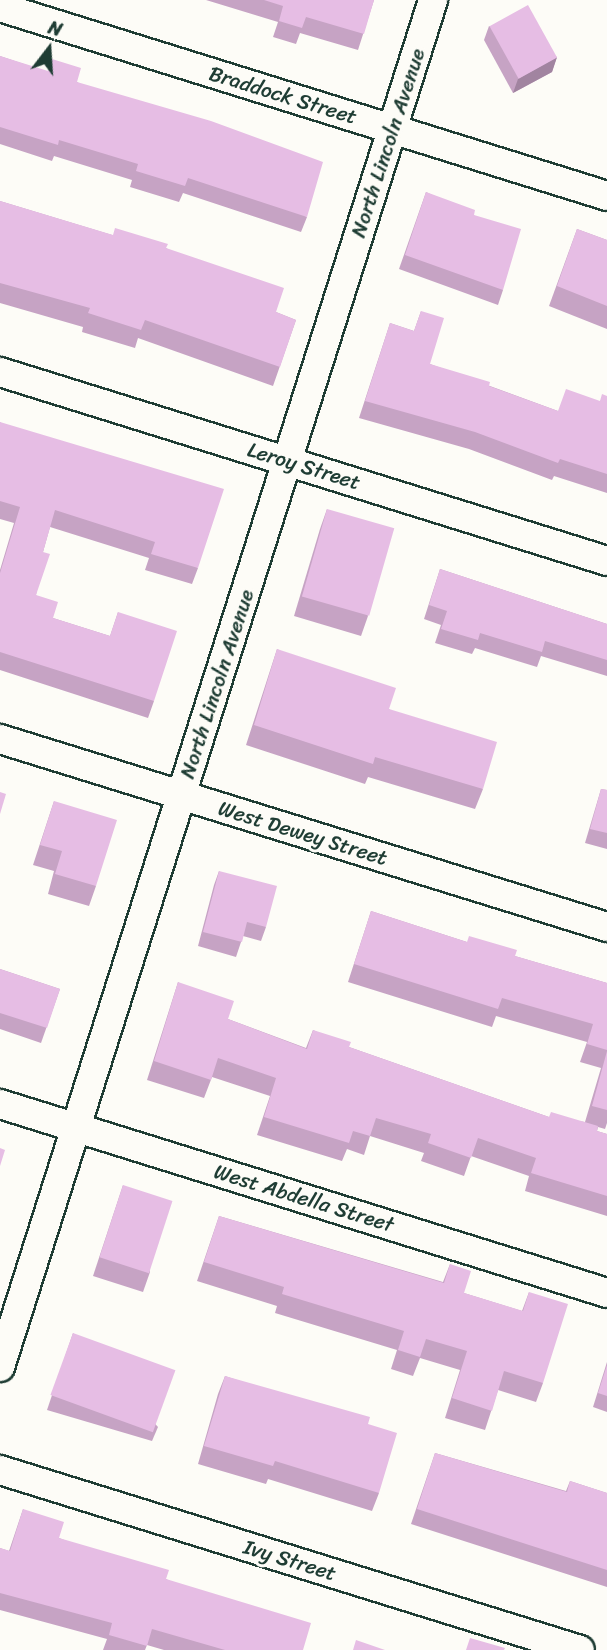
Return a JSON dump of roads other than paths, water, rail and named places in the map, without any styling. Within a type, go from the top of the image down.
[{"type":"street","name":"North Lincoln Avenue","points":[[0,1367],[433,0]]},
{"type":"street","name":"Braddock Street","points":[[0,7],[607,196]]},
{"type":"street","name":"Leroy Street","points":[[0,372],[607,561]]},
{"type":"street","name":"West Dewey Street","points":[[0,739],[607,927]]},
{"type":"street","name":"West Abdella Street","points":[[0,1104],[607,1293]]},
{"type":"street","name":"Ivy Street","points":[[0,1470],[580,1650]]}]
